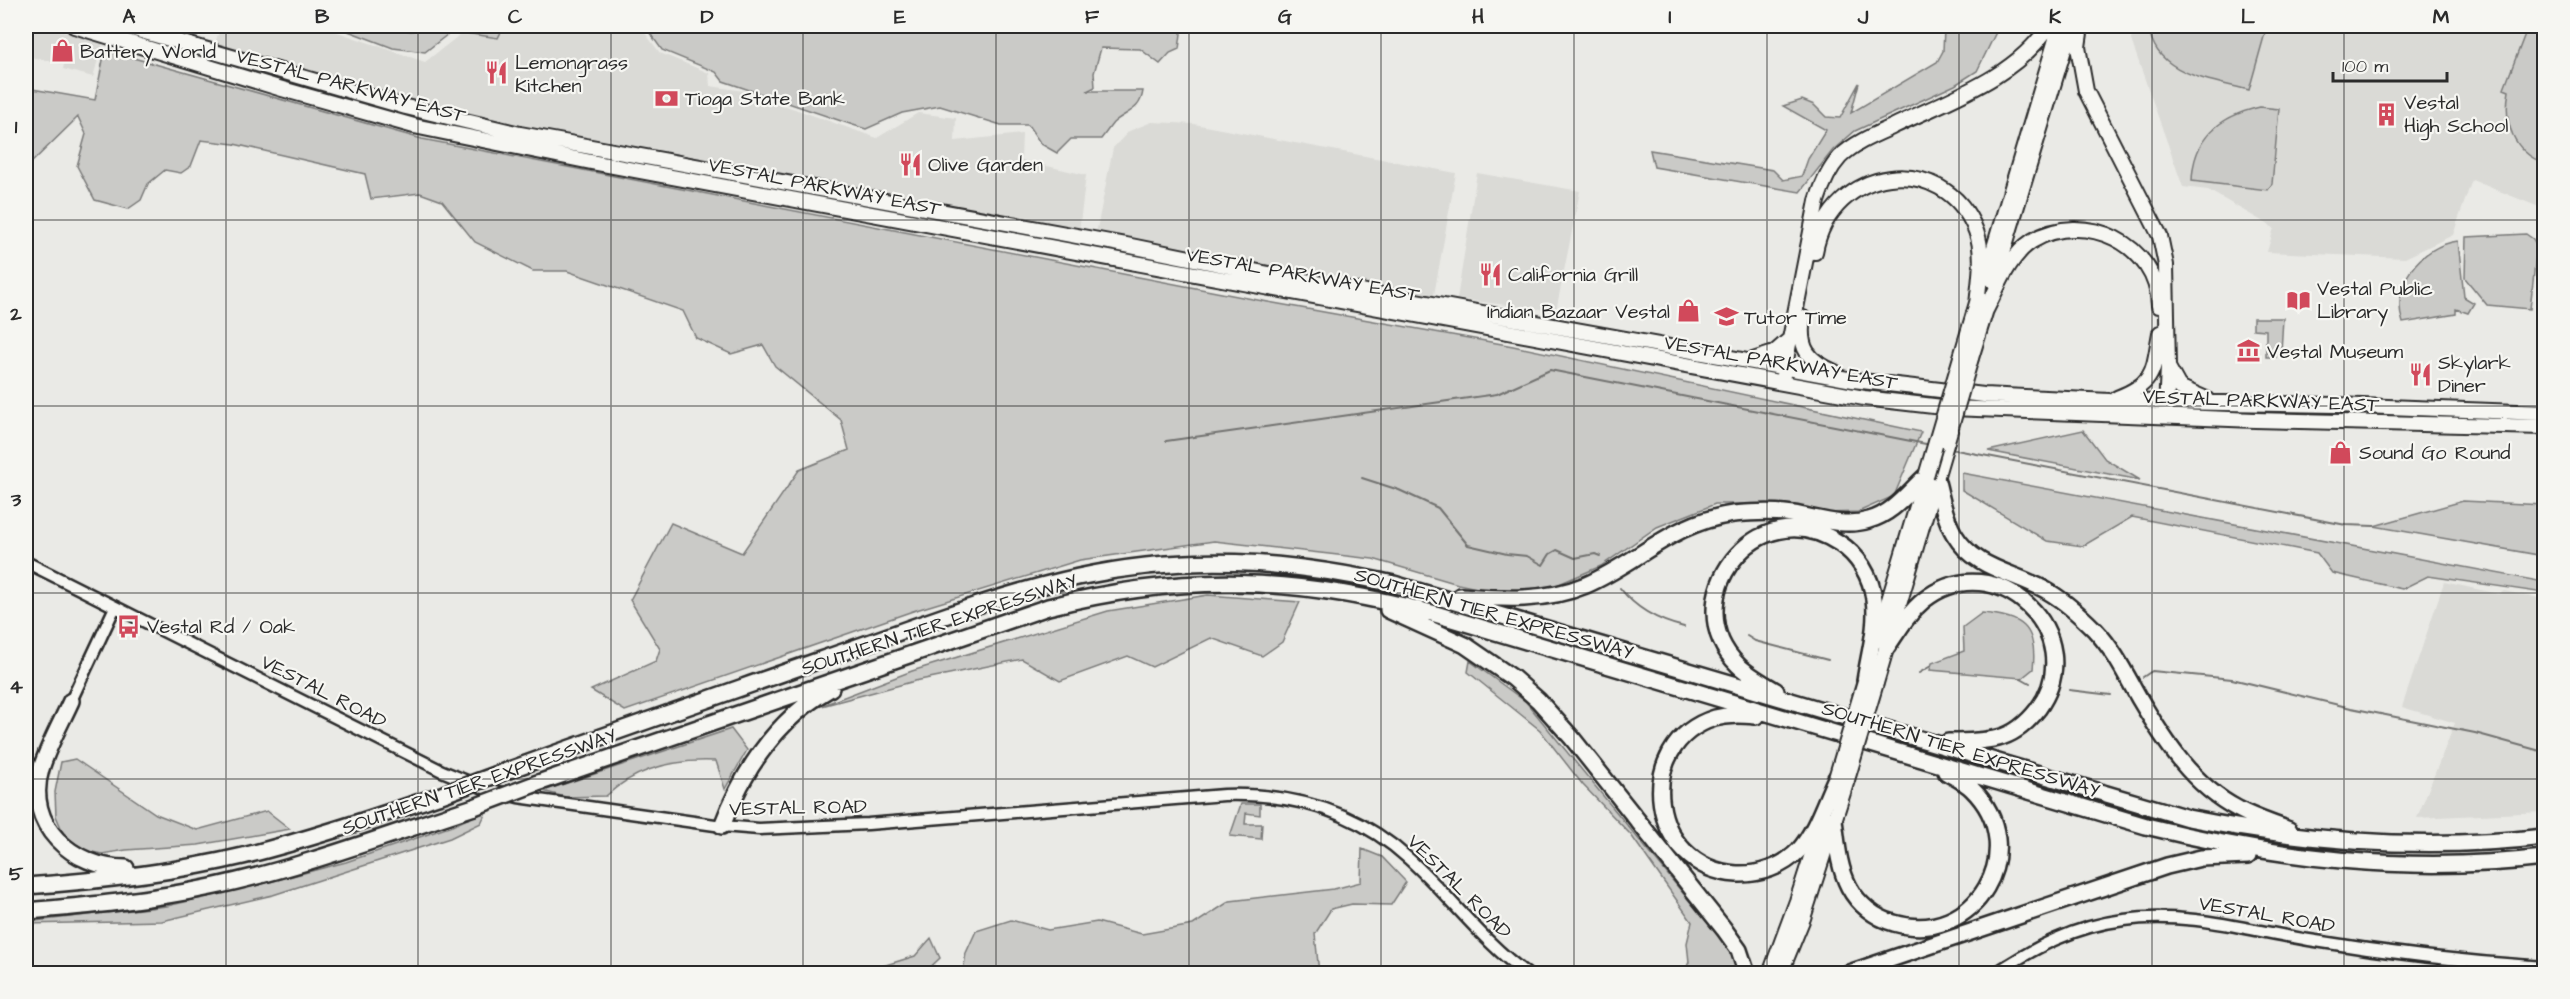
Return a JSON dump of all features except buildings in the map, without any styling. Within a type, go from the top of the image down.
[{"type":"highway","points":[[1432,594],[1507,600],[1557,594],[1585,585],[1610,573],[1665,537],[1690,526],[1733,514],[1790,514],[1841,523],[1858,523],[1890,510],[1931,476],[1950,527],[1966,551],[1984,564],[2048,592],[2072,608],[2096,631],[2115,655],[2168,746],[2187,769],[2203,784],[2238,809],[2311,839]]},
{"type":"highway","points":[[1794,702],[1737,665],[1725,648],[1716,621],[1719,584],[1729,564],[1742,549],[1756,539],[1771,533],[1788,529],[1819,533],[1847,548],[1860,562],[1867,574],[1875,606],[1871,682]]},
{"type":"highway","name":"SOUTHERN TIER EXPRESSWAY","points":[[26,886],[183,868],[307,838],[444,794],[656,716],[955,614],[1081,576],[1162,564],[1246,562],[1298,565],[1352,574],[1432,594],[2188,818],[2244,830],[2311,839],[2427,845],[2544,837]]},
{"type":"highway","name":"SOUTHERN TIER EXPRESSWAY","points":[[26,911],[134,900],[213,886],[282,870],[474,807],[1037,610],[1109,592],[1148,586],[1217,582],[1284,584],[1368,596],[1432,613],[2157,829],[2261,852],[2314,859],[2399,865],[2544,858]]},
{"type":"highway","points":[[1887,647],[1910,613],[1924,600],[1943,588],[1964,582],[1993,584],[2011,591],[2028,604],[2046,629],[2053,653],[2052,674],[2042,702],[2032,716],[2017,729],[1999,738],[1970,742],[1932,743]]},
{"type":"highway","points":[[1326,589],[1380,606],[1465,645],[1513,678],[1538,700],[1572,738],[1724,929],[1739,950],[1747,974]]},
{"type":"highway","points":[[722,826],[744,778],[761,750],[778,729],[814,698],[873,667]]},
{"type":"highway","points":[[71,701],[41,770],[38,790],[40,807],[52,834],[71,854],[97,866],[183,868]]},
{"type":"highway","points":[[1790,720],[1733,715],[1698,726],[1686,736],[1665,766],[1660,791],[1662,814],[1675,842],[1687,855],[1709,868],[1728,874],[1746,875],[1764,871],[1779,865],[1798,851],[1841,779]]},
{"type":"highway","points":[[1834,820],[1842,870],[1849,888],[1869,910],[1885,921],[1905,926],[1924,927],[1946,923],[1957,918],[1981,896],[1991,881],[1997,857],[1996,830],[1991,815],[1970,787],[1928,761]]},
{"type":"highway","points":[[1846,974],[2167,866],[2201,858],[2232,856],[2314,859]]},
{"type":"main road","name":"VESTAL PARKWAY EAST","points":[[74,26],[282,89],[425,128],[591,162],[1864,398],[1951,408],[2161,409],[2544,427]]},
{"type":"main road","name":"VESTAL PARKWAY EAST","points":[[124,26],[406,107],[519,134],[1853,380],[1965,393],[2110,401],[2161,409],[2217,403],[2544,413]]},
{"type":"main road","points":[[1787,384],[1816,201],[1831,168],[1857,144],[1996,76],[2024,56],[2049,26]]},
{"type":"main road","points":[[1770,974],[1841,779],[1871,682],[1981,307],[2060,26]]},
{"type":"main road","points":[[1981,307],[2071,26]]},
{"type":"main road","points":[[2081,26],[2079,47],[2086,91],[2160,236],[2166,265],[2168,368],[2161,409]]},
{"type":"main road","points":[[1749,362],[1774,353],[1796,336],[1816,246],[1831,212],[1853,192],[1883,179],[1916,179],[1934,185],[1951,196],[1965,211],[1975,229],[1980,250],[1981,307]]},
{"type":"main road","points":[[1981,307],[2014,259],[2024,248],[2043,236],[2062,230],[2083,229],[2110,236],[2129,247],[2144,262],[2155,281],[2159,298],[2161,409]]},
{"type":"main road","points":[[2110,401],[2144,385],[2150,376],[2160,333]]},
{"type":"main road","points":[[1796,336],[1814,361],[1853,380]]},
{"type":"main road","points":[[2168,368],[2179,387],[2188,393],[2217,403]]},
{"type":"main road","points":[[1871,682],[1887,647],[1931,476]]},
{"type":"main road","points":[[1780,974],[1803,918],[1834,820],[1841,779]]},
{"type":"street","name":"VESTAL ROAD","points":[[26,562],[442,771],[484,788],[530,799],[722,826],[759,829],[823,827],[1224,795],[1291,798],[1342,814],[1390,843],[1425,874],[1490,943],[1527,974]]},
{"type":"street","points":[[71,701],[115,607]]},
{"type":"street","name":"VESTAL ROAD","points":[[1994,974],[2036,948],[2071,932],[2109,922],[2155,917],[2207,922],[2425,958],[2544,967]]},
{"type":"shaded area","points":[[26,26],[45,26],[103,42],[93,77],[63,69],[64,64],[26,56]]},
{"type":"shaded area","points":[[221,26],[320,26],[425,62],[471,26],[628,26],[642,29],[660,53],[709,73],[710,86],[744,91],[877,138],[918,113],[956,118],[955,141],[1022,134],[1021,160],[1086,175],[1079,231],[524,130],[377,94],[215,43]]},
{"type":"shaded area","points":[[335,26],[381,26],[411,31],[436,26],[504,26],[498,38],[452,31],[425,52],[393,48]]},
{"type":"shaded area","points":[[645,26],[1182,26],[1179,49],[1170,53],[1160,64],[1140,49],[1101,48],[1094,73],[1095,87],[1087,91],[1143,91],[1139,103],[1113,123],[1101,139],[1071,139],[1057,153],[1041,144],[1028,125],[1001,125],[940,106],[902,113],[866,129],[853,125],[723,81],[716,72],[662,50]]},
{"type":"shaded area","points":[[1949,26],[1999,26],[1977,71],[1955,85],[1855,131],[1833,150],[1800,192],[1654,167],[1650,150],[1773,170],[1783,180],[1802,176],[1808,159],[1826,130],[1783,106],[1802,100],[1814,105],[1826,117],[1840,118],[1859,83],[1851,113],[1937,62],[1943,51],[1944,29]]},
{"type":"shaded area","points":[[2133,26],[2544,26],[2544,209],[2472,180],[2453,235],[2405,258],[2267,252],[2274,228],[2208,190],[2183,187],[2131,40]]},
{"type":"shaded area","points":[[2149,26],[2267,26],[2249,90],[2202,78],[2173,65],[2161,55],[2153,42]]},
{"type":"shaded area","points":[[2528,26],[2544,26],[2544,163],[2533,158],[2518,144],[2509,125],[2509,91],[2504,89]]},
{"type":"shaded area","points":[[105,50],[422,139],[1268,302],[1513,346],[1921,432],[1894,496],[1858,512],[1826,513],[1786,504],[1715,504],[1657,527],[1601,566],[1552,587],[1524,594],[1458,584],[1373,559],[1214,541],[1080,560],[913,611],[625,711],[591,690],[656,661],[660,649],[630,600],[671,523],[742,553],[799,470],[849,450],[841,420],[775,366],[763,345],[731,354],[696,338],[683,311],[567,271],[533,271],[475,242],[442,201],[420,193],[371,199],[365,174],[234,144],[201,140],[191,166],[181,173],[165,170],[148,184],[141,200],[128,209],[95,200],[77,166],[86,134],[78,117],[26,168],[26,88],[95,100]]},
{"type":"shaded area","points":[[219,59],[394,111],[1073,242],[933,220],[454,130],[335,100],[219,63]]},
{"type":"shaded area","points":[[2260,107],[2279,109],[2272,184],[2268,190],[2192,181],[2197,152],[2211,131],[2233,116]]},
{"type":"shaded area","points":[[1152,122],[1194,124],[1456,173],[1434,295],[1096,234],[1113,148],[1129,131]]},
{"type":"shaded area","points":[[1477,173],[1580,191],[1556,311],[1457,299]]},
{"type":"shaded area","points":[[2526,234],[2537,246],[2530,309],[2487,305],[2465,278],[2466,237]]},
{"type":"shaded area","points":[[2458,241],[2464,297],[2474,303],[2468,313],[2456,309],[2456,314],[2403,323],[2400,309],[2401,295],[2411,270],[2420,259],[2432,251],[2444,244]]},
{"type":"shaded area","points":[[2253,318],[2283,318],[2281,352],[2273,352],[2276,357],[2266,357],[2266,330],[2253,329]]},
{"type":"shaded area","points":[[2083,430],[2105,459],[2140,480],[1988,451]]},
{"type":"shaded area","points":[[1962,473],[2544,582],[2544,593],[2428,576],[2402,589],[2332,573],[2317,553],[2132,517],[2083,546],[2047,541],[1962,490]]},
{"type":"shaded area","points":[[2463,501],[2544,505],[2544,556],[2374,526]]},
{"type":"shaded area","points":[[2444,582],[2499,594],[2504,591],[2544,599],[2544,812],[2417,818],[2455,723],[2402,707]]},
{"type":"shaded area","points":[[1208,595],[1300,602],[1282,642],[1262,656],[1211,638],[1152,667],[1128,656],[1060,681],[1022,659],[915,681],[818,707],[912,671],[1108,611]]},
{"type":"shaded area","points":[[1982,613],[2007,617],[2024,626],[2033,643],[2033,669],[2022,678],[1930,670],[1932,663],[1964,651],[1963,627]]},
{"type":"shaded area","points":[[1470,661],[1526,702],[1733,954],[1736,973],[1684,973],[1689,962],[1687,943],[1692,922],[1631,835],[1583,785],[1540,730],[1468,672]]},
{"type":"shaded area","points":[[731,729],[747,750],[725,789],[716,761],[701,761],[672,764],[643,772],[630,778],[606,796],[565,797],[543,791]]},
{"type":"shaded area","points":[[75,759],[156,814],[197,830],[267,811],[290,829],[198,845],[102,854],[87,851],[65,837],[56,816],[55,792],[61,762]]},
{"type":"shaded area","points":[[1241,804],[1260,804],[1260,815],[1246,813],[1245,824],[1262,824],[1261,839],[1230,836]]},
{"type":"shaded area","points":[[487,810],[481,823],[450,838],[273,895],[162,921],[26,924],[26,922],[167,906],[254,886],[346,862],[452,826]]},
{"type":"shaded area","points":[[1362,849],[1382,857],[1406,882],[1391,905],[1352,904],[1331,909],[1315,934],[1319,973],[963,973],[966,953],[976,931],[1011,920],[1048,930],[1097,922],[1142,934],[1193,925],[1230,901],[1334,889],[1361,882]]},
{"type":"shaded area","points":[[931,938],[940,958],[924,973],[860,973],[915,956]]},
{"type":"waterway","points":[[1166,441],[1497,394],[1550,370],[1931,445]]},
{"type":"waterway","points":[[1951,449],[2346,525],[2374,526]]},
{"type":"waterway","points":[[1362,478],[1399,490],[1438,508],[1468,545],[1527,556],[1543,565],[1550,554],[1557,550],[1575,558],[1595,554],[1600,556]]},
{"type":"waterway","points":[[1620,588],[1633,602],[1649,613],[1684,627]]},
{"type":"waterway","points":[[1747,636],[1755,641],[1828,660]]},
{"type":"waterway","points":[[1919,673],[1931,666]]},
{"type":"waterway","points":[[2143,677],[2152,671],[2232,679],[2351,708],[2475,733],[2544,752]]},
{"type":"waterway","points":[[2021,678],[2030,683]]},
{"type":"waterway","points":[[2069,690],[2111,695]]},
{"type":"place","name":"Battery World","points":[[62,51]]},
{"type":"place","name":"Lemongrass Kitchen","points":[[497,73]]},
{"type":"place","name":"Tioga State Bank","points":[[667,98]]},
{"type":"place","name":"Vestal High School","points":[[2386,114]]},
{"type":"place","name":"Olive Garden","points":[[910,164]]},
{"type":"place","name":"California Grill","points":[[1490,274]]},
{"type":"place","name":"Vestal Public Library","points":[[2299,300]]},
{"type":"place","name":"Indian Bazaar Vestal","points":[[1688,311]]},
{"type":"place","name":"Tutor Time","points":[[1726,317]]},
{"type":"place","name":"Vestal Museum","points":[[2249,351]]},
{"type":"place","name":"Skylark Diner","points":[[2420,374]]},
{"type":"place","name":"Sound Go Round","points":[[2341,452]]},
{"type":"place","name":"Vestal Rd / Oak","points":[[129,626]]}]
